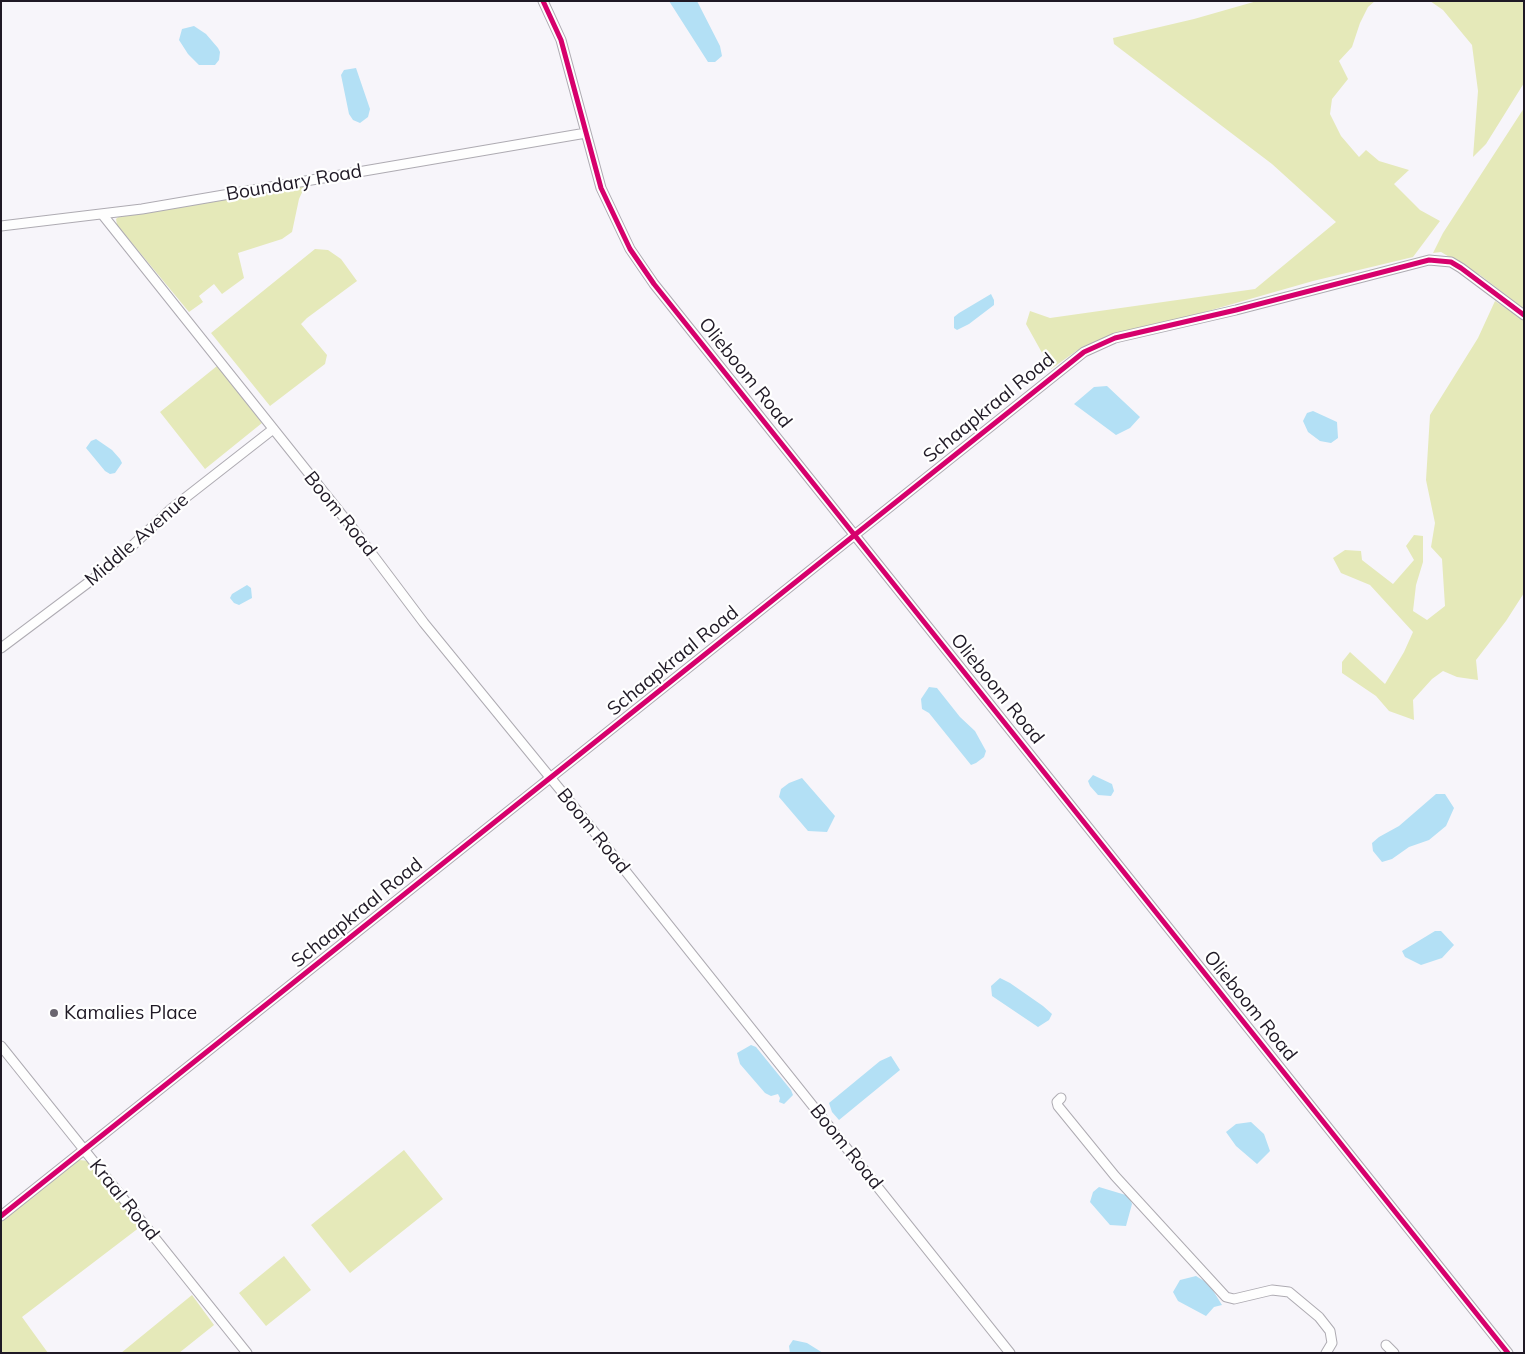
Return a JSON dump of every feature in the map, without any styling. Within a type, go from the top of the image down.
[{"type":"street","name":"Olieboom Road","points":[[543,1],[561,40],[601,188],[630,249],[654,284],[1508,1353]]},
{"type":"street","name":"Boundary Road","points":[[1,226],[102,214],[586,134]]},
{"type":"street","name":"Boom Road","points":[[102,214],[272,430],[354,530],[424,623],[551,778],[1010,1353]]},
{"type":"street","name":"Schaapkraal Road","points":[[1,1216],[1084,352],[1098,344],[1115,338],[1236,310],[1429,260],[1451,262],[1524,316]]},
{"type":"street","name":"Middle Avenue","points":[[1,648],[114,564],[171,510],[272,430]]},
{"type":"street","name":"Kraal Road","points":[[1,1046],[247,1353]]},
{"type":"street","points":[[1061,1098],[1057,1102],[1058,1106],[1115,1176],[1226,1297],[1234,1299],[1272,1290],[1289,1292],[1319,1317],[1330,1331],[1332,1344],[1326,1353]]},
{"type":"street","points":[[1386,1345],[1394,1353]]},
{"type":"green space","points":[[1257,1],[1375,1],[1368,7],[1360,23],[1352,47],[1339,61],[1348,79],[1332,99],[1330,114],[1341,136],[1359,157],[1366,150],[1379,161],[1409,170],[1394,184],[1420,210],[1440,221],[1413,257],[1313,281],[1082,347],[1051,369],[1026,324],[1030,311],[1050,318],[1255,289],[1336,222],[1272,164],[1114,44],[1113,38],[1194,19]]},
{"type":"green space","points":[[1430,1],[1524,1],[1524,83],[1486,144],[1473,157],[1478,91],[1472,45],[1443,10]]},
{"type":"green space","points":[[1524,108],[1524,309],[1480,275],[1441,252],[1433,253],[1443,233]]},
{"type":"green space","points":[[305,186],[299,199],[292,232],[282,239],[238,253],[244,278],[222,294],[214,284],[199,296],[203,302],[189,312],[117,225],[116,219],[119,216]]},
{"type":"green space","points":[[315,249],[328,250],[341,259],[357,281],[301,324],[327,355],[325,364],[270,406],[211,333]]},
{"type":"green space","points":[[1495,301],[1524,320],[1524,593],[1506,621],[1476,660],[1478,680],[1457,677],[1443,671],[1432,679],[1413,700],[1414,720],[1389,711],[1376,696],[1342,673],[1342,662],[1350,652],[1385,684],[1404,652],[1413,632],[1370,585],[1341,573],[1333,558],[1345,550],[1361,551],[1362,560],[1393,584],[1414,560],[1406,546],[1414,535],[1423,536],[1423,562],[1416,585],[1413,611],[1427,620],[1445,606],[1442,559],[1431,547],[1435,523],[1426,480],[1430,415],[1478,338]]},
{"type":"green space","points":[[217,366],[262,423],[205,469],[160,412]]},
{"type":"green space","points":[[404,1150],[443,1199],[350,1273],[311,1225]]},
{"type":"green space","points":[[79,1160],[89,1161],[140,1227],[22,1317],[48,1353],[1,1353],[1,1222]]},
{"type":"green space","points":[[284,1256],[311,1290],[266,1326],[239,1293]]},
{"type":"green space","points":[[192,1295],[214,1325],[179,1353],[121,1353]]},
{"type":"water","points":[[669,1],[697,1],[720,46],[722,56],[715,62],[708,62]]},
{"type":"water","points":[[194,26],[206,34],[218,48],[220,52],[219,60],[215,65],[199,65],[188,54],[179,40],[182,29]]},
{"type":"water","points":[[356,68],[370,109],[368,117],[360,123],[353,120],[349,114],[341,75],[344,70]]},
{"type":"water","points":[[991,294],[994,305],[969,324],[957,330],[954,328],[954,317]]},
{"type":"water","points":[[1107,386],[1140,417],[1130,428],[1116,435],[1074,404],[1094,387]]},
{"type":"water","points":[[1313,411],[1337,422],[1338,438],[1331,443],[1320,441],[1308,432],[1303,421],[1307,413]]},
{"type":"water","points":[[96,439],[112,450],[120,459],[122,463],[115,473],[110,474],[105,471],[86,448],[91,441]]},
{"type":"water","points":[[247,585],[251,588],[252,598],[239,605],[234,603],[230,598],[232,594]]},
{"type":"water","points":[[929,687],[937,688],[960,717],[975,731],[986,751],[984,757],[976,763],[971,765],[929,713],[922,709],[921,699]]},
{"type":"water","points":[[1093,775],[1112,784],[1114,791],[1111,796],[1098,795],[1090,786],[1088,781]]},
{"type":"water","points":[[802,778],[835,816],[827,832],[808,831],[779,797],[781,789],[789,783]]},
{"type":"water","points":[[1436,794],[1445,794],[1454,808],[1446,826],[1429,840],[1409,847],[1392,859],[1382,862],[1373,851],[1372,843],[1399,826]]},
{"type":"water","points":[[1435,931],[1441,931],[1454,945],[1442,958],[1421,965],[1405,957],[1402,951]]},
{"type":"water","points":[[1000,978],[1043,1006],[1052,1014],[1049,1020],[1038,1027],[992,996],[991,986]]},
{"type":"water","points":[[751,1045],[756,1047],[791,1090],[793,1095],[784,1104],[779,1102],[778,1094],[771,1096],[765,1093],[740,1064],[737,1053]]},
{"type":"water","points":[[891,1056],[900,1070],[839,1120],[832,1112],[829,1103],[880,1061]]},
{"type":"water","points":[[1251,1122],[1264,1134],[1270,1151],[1257,1164],[1236,1146],[1226,1132],[1236,1124]]},
{"type":"water","points":[[1099,1187],[1129,1196],[1132,1204],[1126,1226],[1110,1225],[1090,1202],[1093,1192]]},
{"type":"water","points":[[1196,1276],[1209,1284],[1222,1305],[1214,1307],[1206,1316],[1178,1301],[1173,1292],[1180,1280]]},
{"type":"water","points":[[793,1340],[807,1343],[823,1353],[790,1353],[789,1346]]},
{"type":"cycle path","points":[[543,1],[561,40],[601,188],[630,249],[654,284],[1508,1353]]},
{"type":"cycle path","points":[[1,1216],[1084,352],[1115,338],[1236,310],[1429,260],[1451,262],[1524,315]]},
{"type":"place","name":"Kamalies Place","points":[[54,1013]]}]
